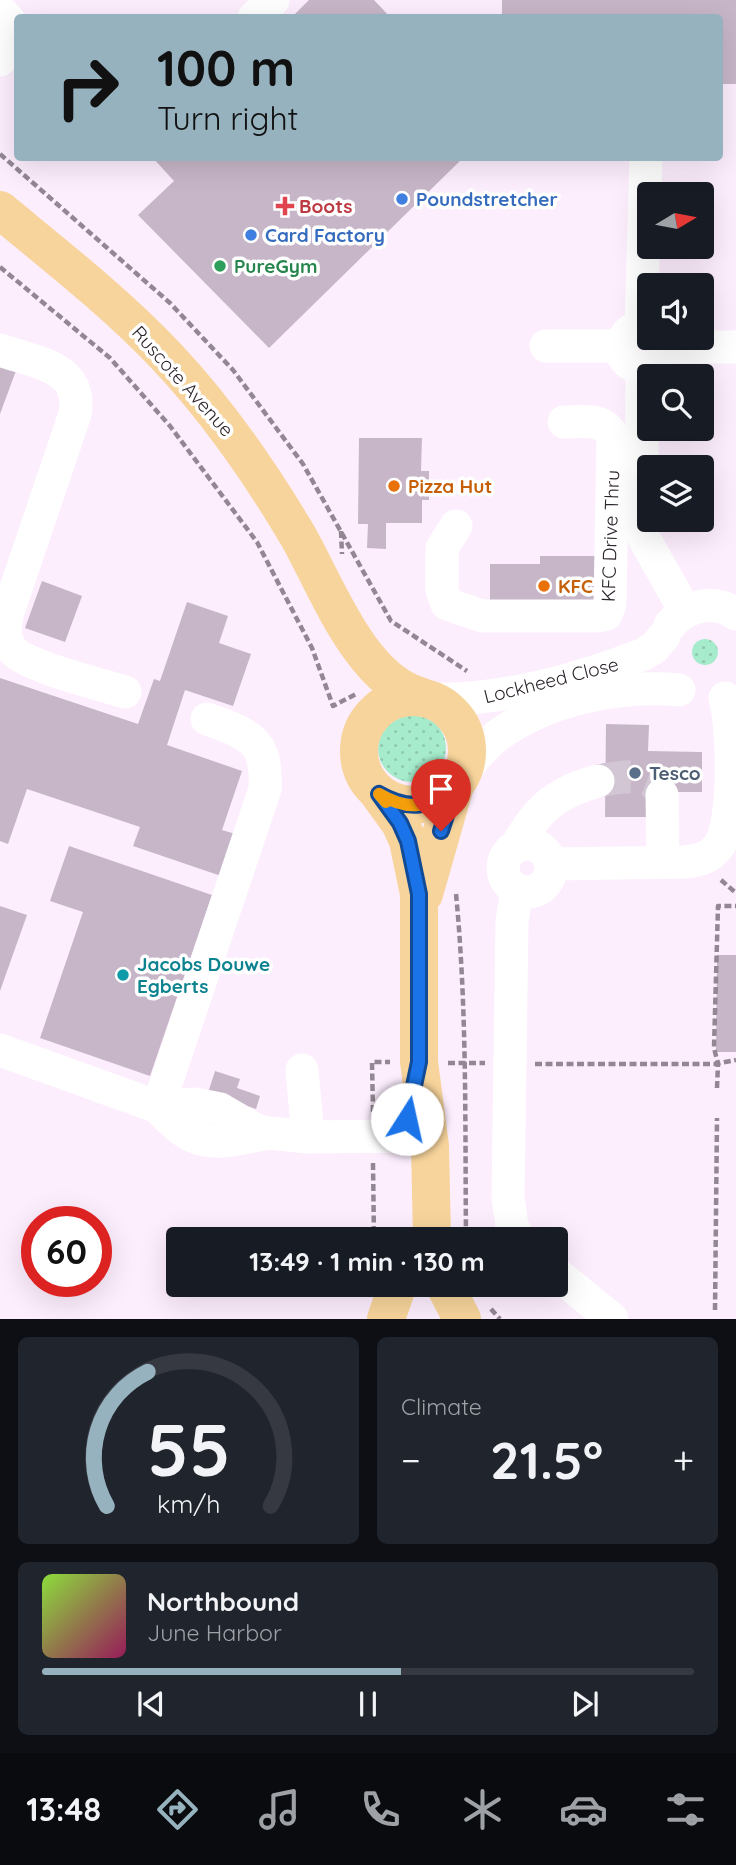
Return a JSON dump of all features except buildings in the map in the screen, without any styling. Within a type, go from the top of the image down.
[{"type":"main road","name":"Ruscote Avenue","points":[[0,210],[124,315],[167,356],[209,405],[273,495],[300,540],[344,625],[390,680],[409,693],[425,698]]},
{"type":"main road","name":"Ruscote Avenue","points":[[344,625],[357,693],[358,748]]},
{"type":"main road","points":[[420,913],[427,879],[467,757],[467,742],[463,728],[443,705],[425,698],[402,697],[385,704],[371,715],[362,730],[358,748],[367,781],[400,823],[415,868],[420,913],[419,1062],[430,1146],[432,1227]]},
{"type":"main road","points":[[379,794],[394,803],[411,806],[427,804],[443,797],[460,779]]},
{"type":"main road","points":[[405,1227],[409,1106],[419,1062]]},
{"type":"main road","points":[[386,1319],[394,1297]]},
{"type":"main road","points":[[451,1297],[462,1319]]},
{"type":"street","points":[[258,14],[273,0]]},
{"type":"street","points":[[0,11],[10,21],[14,34],[12,45],[0,60]]},
{"type":"street","points":[[646,161],[646,273]]},
{"type":"street","points":[[546,346],[637,342]]},
{"type":"street","points":[[714,346],[736,347]]},
{"type":"street","points":[[0,350],[64,374],[73,385],[77,400],[75,414],[7,615],[5,625],[9,647],[23,660],[125,692]]},
{"type":"street","points":[[646,350],[642,530],[674,624]]},
{"type":"street","name":"KFC Drive Thru","points":[[456,526],[442,548],[442,590],[447,604],[482,616],[606,614],[610,604],[613,437],[609,429],[601,424],[564,422]]},
{"type":"street","points":[[679,690],[662,666],[661,651],[674,624],[699,606],[714,605],[736,614]]},
{"type":"street","name":"Lockheed Close","points":[[425,698],[463,700],[497,696],[560,680],[644,654],[654,648],[674,624]]},
{"type":"street","name":"Lockheed Close","points":[[460,779],[496,736],[530,717],[593,696],[640,688],[679,690],[693,698],[709,701],[731,695]]},
{"type":"street","points":[[552,864],[696,861],[718,847],[726,831],[729,802],[731,695]]},
{"type":"street","points":[[158,1107],[265,789],[265,762],[252,738],[207,719]]},
{"type":"street","points":[[517,845],[532,843],[539,846],[545,850],[552,864],[549,879],[532,892],[517,890],[506,879],[503,864],[505,856],[517,845],[530,822],[551,801],[565,792],[597,781]]},
{"type":"street","points":[[662,795],[663,862]]},
{"type":"street","points":[[513,1227],[508,1197],[508,1064],[512,921],[517,890]]},
{"type":"street","points":[[0,1050],[158,1107],[181,1129],[198,1139],[216,1143],[268,1133],[308,1137],[407,1136]]},
{"type":"street","points":[[302,1070],[308,1137]]},
{"type":"street","points":[[568,1283],[612,1319]]},
{"type":"path","points":[[0,267],[110,359],[170,426],[257,542],[312,648],[333,706],[357,693]]},
{"type":"path","points":[[456,887],[460,927],[464,1063],[466,1227]]},
{"type":"path","points":[[717,1088],[718,1064],[714,1048],[718,906],[736,906]]},
{"type":"path","points":[[372,1062],[718,1064],[736,1059]]},
{"type":"path","points":[[715,1310],[717,1118]]},
{"type":"green space","points":[[705,639],[714,643],[718,652],[714,661],[705,665],[696,661],[692,652],[696,643]]},
{"type":"green space","points":[[405,714],[419,714],[431,719],[441,729],[446,748],[441,767],[431,777],[419,782],[405,782],[393,777],[383,767],[378,755],[378,741],[383,729],[393,719]]},
{"type":"tunnel","points":[[598,781],[625,777],[643,778],[658,787],[662,795]]},
{"type":"slow traffic","points":[[386,802],[379,794],[394,803],[411,806],[427,804],[443,797],[454,787]]},
{"type":"place","name":"Poundstretcher","points":[[402,199]]},
{"type":"place","name":"Boots","points":[[285,206]]},
{"type":"place","name":"Card Factory","points":[[251,235]]},
{"type":"place","name":"PureGym","points":[[220,266]]},
{"type":"place","name":"Pizza Hut","points":[[394,486]]},
{"type":"place","name":"KFC","points":[[544,586]]},
{"type":"place","name":"Tesco","points":[[635,773]]},
{"type":"place","name":"Jacobs Douwe Egberts","points":[[123,975]]},
{"type":"route","points":[[407,1119],[419,1062],[419,894],[408,841],[400,823],[379,794],[394,803],[411,806],[427,804],[443,797],[456,785],[441,831]]}]
